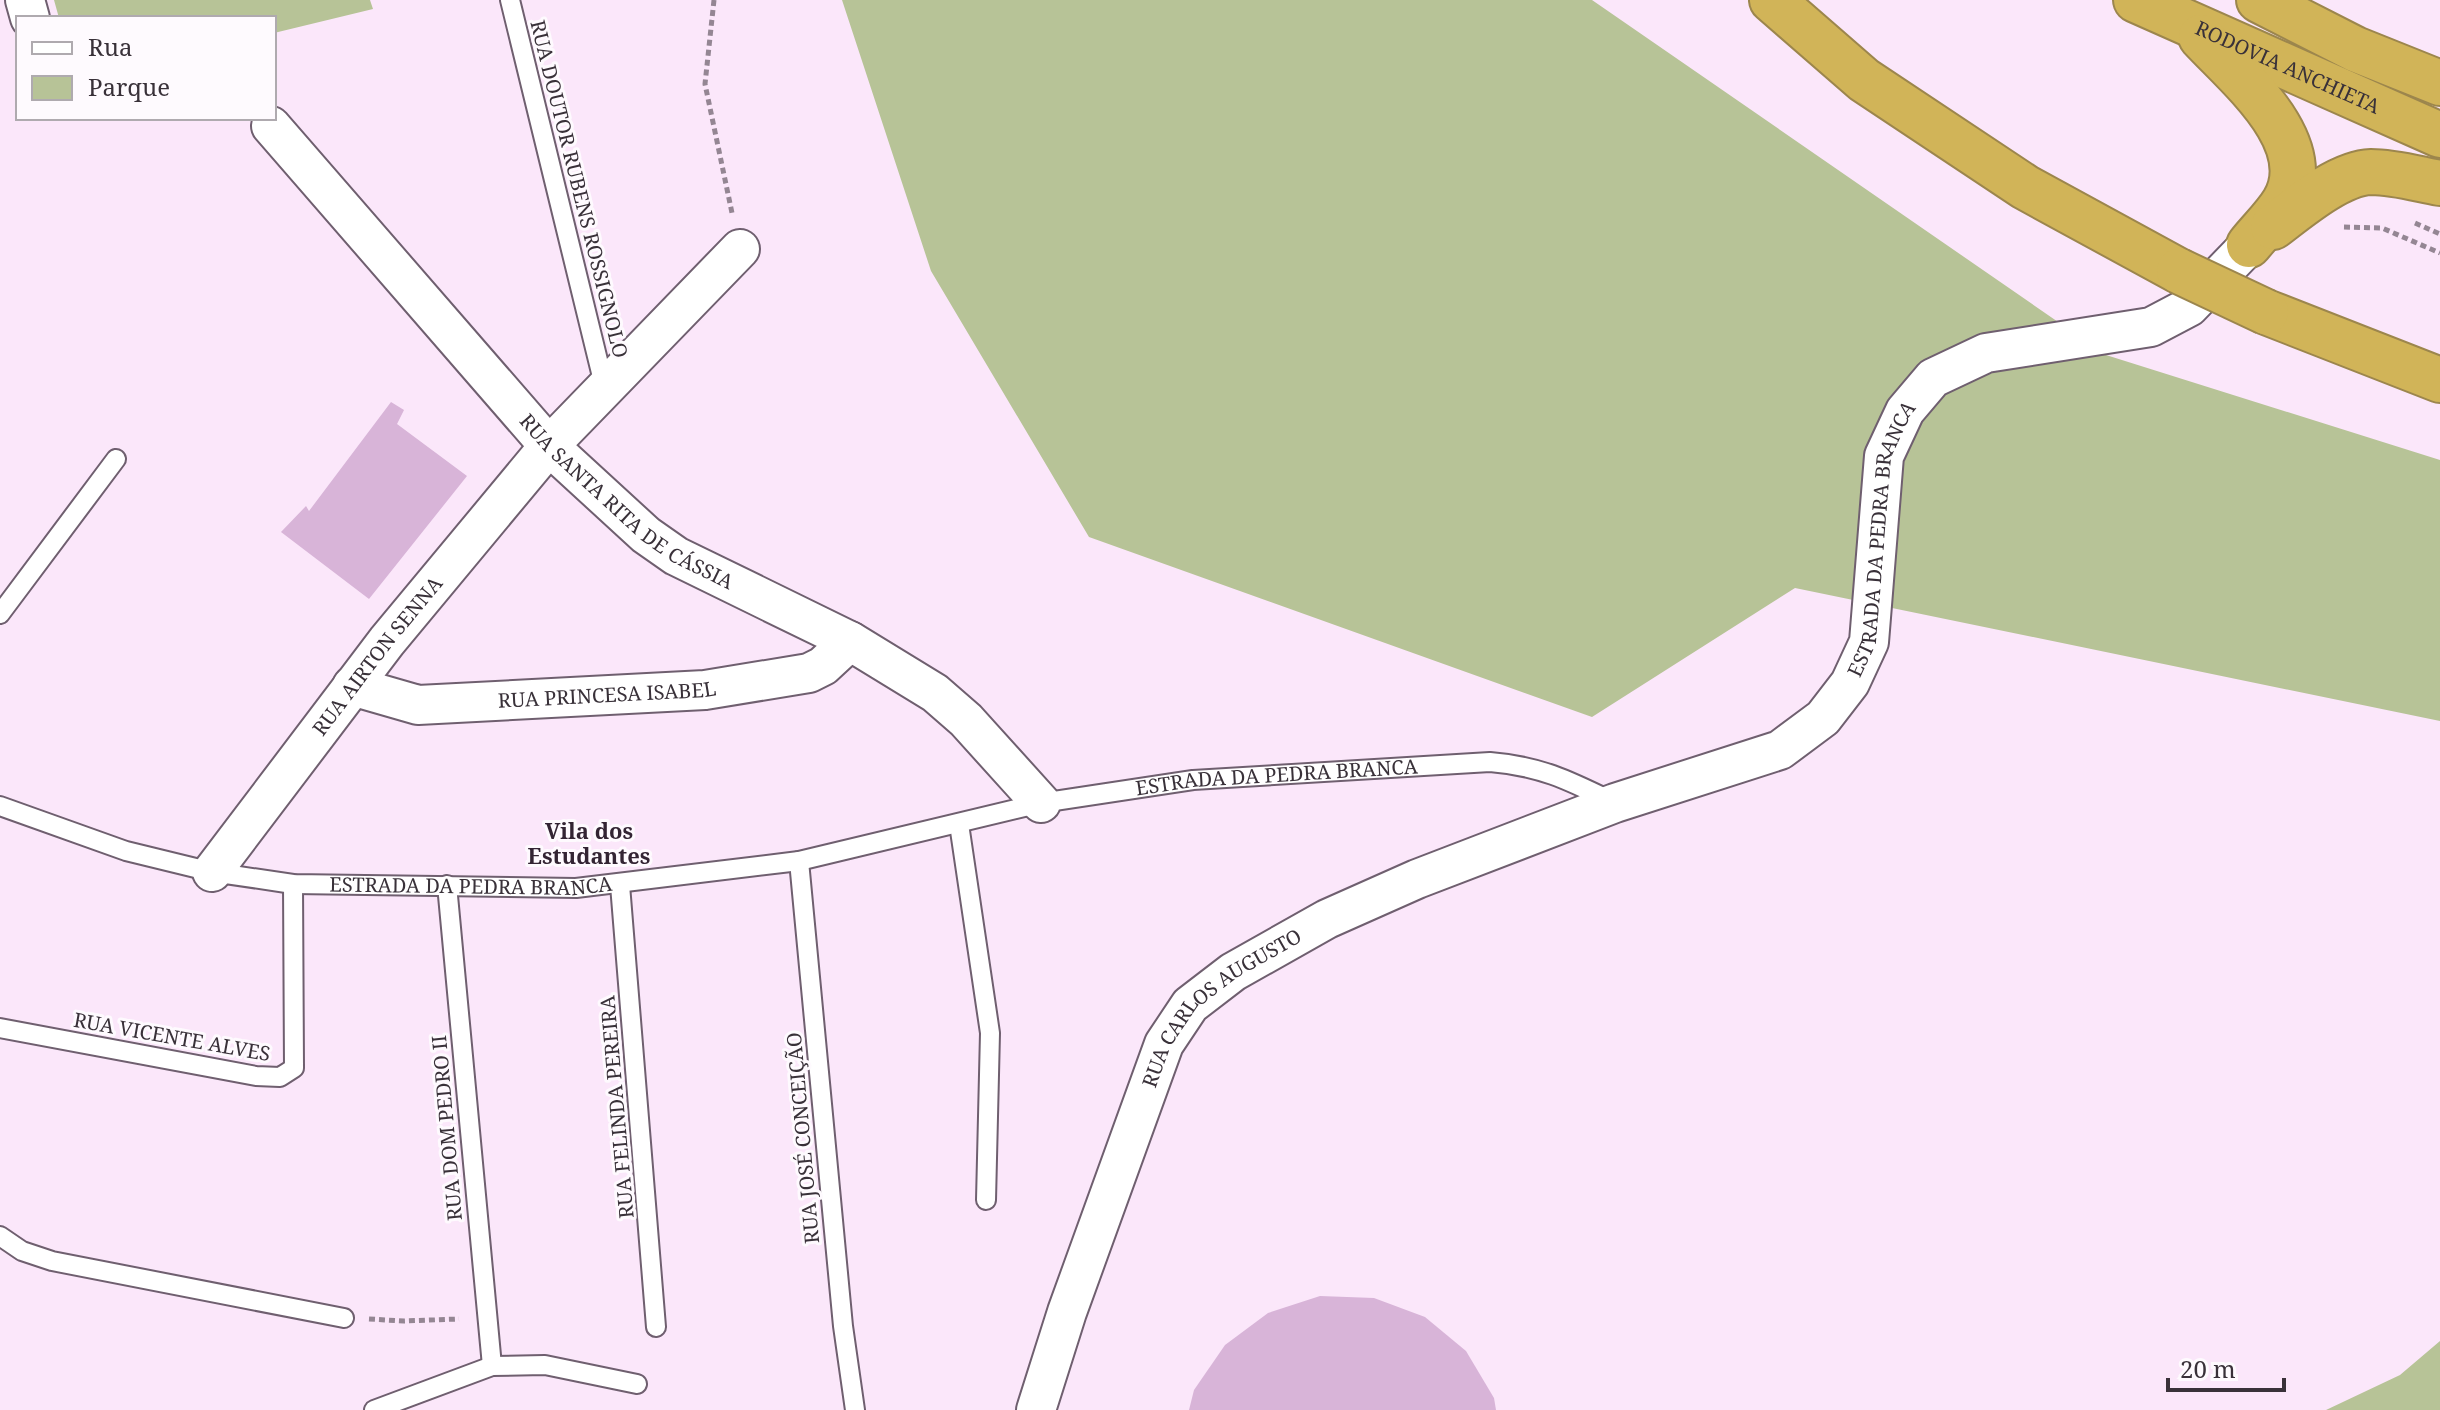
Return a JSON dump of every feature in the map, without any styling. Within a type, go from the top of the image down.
[{"type":"highway","points":[[1772,0],[1864,80],[2025,187],[2179,271],[2266,312],[2440,380]]},
{"type":"highway","name":"RODOVIA ANCHIETA","points":[[2136,0],[2440,135]]},
{"type":"highway","points":[[2259,0],[2355,49],[2440,83]]},
{"type":"highway","points":[[2192,26],[2273,116],[2285,135],[2293,159],[2292,183],[2285,201],[2249,245]]},
{"type":"highway","points":[[2249,245],[2322,191],[2348,178],[2368,172],[2440,183]]},
{"type":"street","name":"RUA SANTA RITA DE CÁSSIA","points":[[271,126],[549,446],[646,535],[676,556],[850,641],[935,693],[966,720],[1041,803]]},
{"type":"street","name":"ESTRADA DA PEDRA BRANCA","points":[[1615,803],[1780,750],[1823,718],[1850,683],[1869,642],[1884,456],[1905,411],[1933,378],[1986,353],[2151,327],[2189,307],[2249,245]]},
{"type":"street","name":"RUA AIRTON SENNA","points":[[212,872],[352,686],[549,446],[740,249]]},
{"type":"street","name":"RUA PRINCESA ISABEL","points":[[352,686],[418,705],[705,690],[809,673],[823,666],[850,641]]},
{"type":"street","name":"RUA CARLOS AUGUSTO","points":[[1036,1410],[1067,1312],[1164,1044],[1190,1005],[1233,972],[1327,919],[1417,879],[1615,803]]},
{"type":"lane","name":"RUA DOUTOR RUBENS ROSSIGNOLO","points":[[510,0],[605,389]]},
{"type":"lane","points":[[0,614],[116,459]]},
{"type":"lane","name":"ESTRADA DA PEDRA BRANCA","points":[[0,806],[126,851],[212,872],[293,884],[522,889],[620,885],[799,861],[1041,803],[1193,780],[1490,762],[1525,765],[1553,773],[1615,803]]},
{"type":"lane","points":[[959,824],[990,1033],[986,1200]]},
{"type":"lane","name":"RUA JOSÉ CONCEIÇÃO","points":[[799,861],[841,1311],[855,1410]]},
{"type":"lane","name":"RUA VICENTE ALVES","points":[[0,1028],[256,1076],[280,1077],[294,1068],[293,884]]},
{"type":"lane","name":"RUA DOM PEDRO II","points":[[447,885],[492,1366]]},
{"type":"lane","name":"RUA FELINDA PEREIRA","points":[[620,885],[656,1327]]},
{"type":"lane","points":[[0,1236],[22,1251],[52,1261],[344,1318]]},
{"type":"lane","points":[[374,1410],[492,1366],[545,1365],[637,1384]]},
{"type":"path","points":[[714,0],[705,84],[740,249]]},
{"type":"path","points":[[2335,227],[2382,228],[2440,253]]},
{"type":"path","points":[[344,1318],[404,1321],[487,1318]]},
{"type":"green space","points":[[54,0],[370,0],[373,9],[276,33],[276,16],[58,16]]},
{"type":"green space","points":[[842,0],[1592,0],[2106,355],[2440,460],[2440,721],[1795,588],[1592,717],[1089,537],[931,271]]},
{"type":"green space","points":[[2440,1341],[2440,1410],[2326,1410],[2400,1375]]},
{"type":"building","points":[[391,402],[404,410],[397,424],[467,476],[369,599],[281,532],[306,506],[309,511]]},
{"type":"building","points":[[1320,1296],[1374,1298],[1425,1317],[1466,1351],[1494,1398],[1496,1410],[1189,1410],[1194,1390],[1225,1345],[1268,1313]]},
{"type":"district","name":"Vila dos Estudantes","points":[[589,844]]}]
